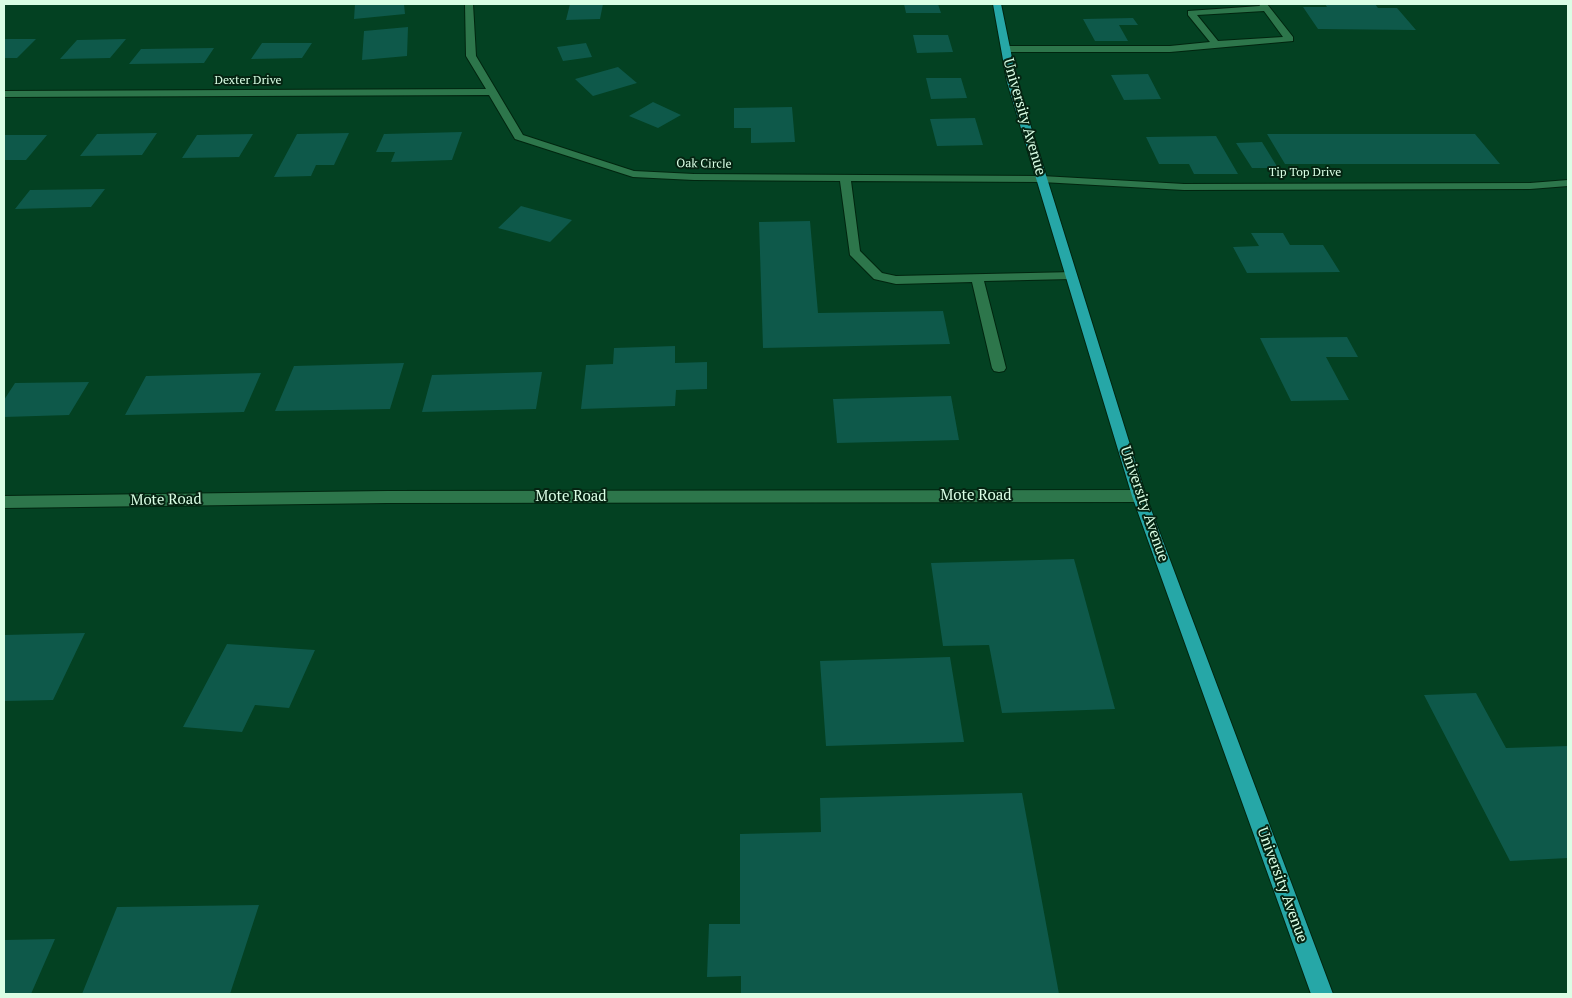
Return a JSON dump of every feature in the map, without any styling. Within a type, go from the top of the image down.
[{"type":"main road","name":"University Avenue","points":[[996,4],[1012,82],[1139,496],[1322,994]]},
{"type":"street","name":"Oak Circle","points":[[469,4],[471,56],[519,137],[633,174],[694,177],[1042,179]]},
{"type":"street","points":[[1006,49],[1170,49],[1290,39],[1265,6],[1191,13],[1216,44]]},
{"type":"street","name":"Dexter Drive","points":[[4,94],[492,92]]},
{"type":"street","points":[[845,178],[854,252],[878,276],[896,280],[1071,275]]},
{"type":"street","name":"Tip Top Drive","points":[[1042,179],[1184,187],[1530,186],[1568,183]]},
{"type":"street","points":[[978,278],[998,368]]},
{"type":"street","name":"Mote Road","points":[[4,502],[387,497],[1139,496]]},
{"type":"building","points":[[355,4],[404,4],[405,14],[354,19]]},
{"type":"building","points":[[570,4],[603,4],[600,19],[566,20]]},
{"type":"building","points":[[904,4],[938,4],[941,13],[906,13]]},
{"type":"building","points":[[1325,4],[1375,4],[1378,8],[1397,8],[1416,30],[1318,29],[1303,7],[1327,7]]},
{"type":"building","points":[[1133,18],[1138,25],[1119,25],[1128,41],[1095,41],[1083,19]]},
{"type":"building","points":[[408,27],[407,56],[362,60],[364,31]]},
{"type":"building","points":[[913,35],[948,35],[953,52],[917,53]]},
{"type":"building","points":[[4,39],[36,39],[17,58],[4,58]]},
{"type":"building","points":[[126,39],[110,58],[60,59],[77,40]]},
{"type":"building","points":[[262,43],[312,43],[302,58],[251,59]]},
{"type":"building","points":[[586,43],[592,57],[563,61],[557,47]]},
{"type":"building","points":[[214,48],[204,63],[129,64],[141,49]]},
{"type":"building","points":[[618,67],[637,83],[593,96],[575,79]]},
{"type":"building","points":[[1148,74],[1161,99],[1124,100],[1111,75]]},
{"type":"building","points":[[926,78],[961,78],[967,98],[931,99]]},
{"type":"building","points":[[653,102],[681,115],[658,128],[629,116]]},
{"type":"building","points":[[792,107],[795,142],[751,143],[751,128],[734,128],[734,108]]},
{"type":"building","points":[[975,118],[983,145],[937,146],[930,119]]},
{"type":"building","points":[[462,132],[452,160],[391,162],[395,152],[376,152],[384,134]]},
{"type":"building","points":[[157,133],[142,155],[80,156],[97,134]]},
{"type":"building","points":[[349,133],[334,165],[316,165],[311,176],[274,177],[297,134]]},
{"type":"building","points":[[253,134],[239,157],[182,158],[197,135]]},
{"type":"building","points":[[1267,134],[1475,134],[1500,164],[1285,164]]},
{"type":"building","points":[[4,135],[47,135],[26,160],[4,160]]},
{"type":"building","points":[[1216,136],[1238,174],[1194,174],[1189,164],[1159,164],[1146,137]]},
{"type":"building","points":[[1262,142],[1278,168],[1252,168],[1236,143]]},
{"type":"building","points":[[105,189],[91,207],[15,209],[30,190]]},
{"type":"building","points":[[521,206],[572,220],[550,242],[498,228]]},
{"type":"building","points":[[810,221],[818,313],[943,311],[950,344],[763,348],[759,222]]},
{"type":"building","points":[[1251,233],[1283,233],[1290,245],[1323,245],[1340,272],[1247,273],[1233,247],[1259,246]]},
{"type":"building","points":[[1347,337],[1358,357],[1326,357],[1349,400],[1291,401],[1260,338]]},
{"type":"building","points":[[675,346],[675,363],[707,362],[707,389],[676,390],[675,406],[581,409],[586,365],[613,364],[614,348]]},
{"type":"building","points":[[404,363],[390,409],[275,411],[294,366]]},
{"type":"building","points":[[542,372],[536,409],[422,412],[432,375]]},
{"type":"building","points":[[261,373],[244,412],[125,415],[146,376]]},
{"type":"building","points":[[89,382],[69,415],[4,417],[4,400],[15,383]]},
{"type":"building","points":[[951,396],[959,440],[837,443],[833,399]]},
{"type":"building","points":[[1074,559],[1115,709],[1002,713],[989,645],[943,646],[931,563]]},
{"type":"building","points":[[85,633],[53,700],[4,701],[4,635]]},
{"type":"building","points":[[227,644],[315,650],[289,708],[255,705],[242,732],[183,727]]},
{"type":"building","points":[[950,657],[964,742],[826,746],[820,661]]},
{"type":"building","points":[[1476,693],[1506,748],[1568,746],[1568,858],[1510,861],[1424,695]]},
{"type":"building","points":[[1022,793],[1059,994],[741,994],[741,976],[707,977],[709,924],[740,924],[740,834],[821,832],[820,798]]},
{"type":"building","points":[[259,905],[230,994],[82,994],[117,907]]},
{"type":"building","points":[[55,939],[31,994],[4,994],[4,940]]}]
